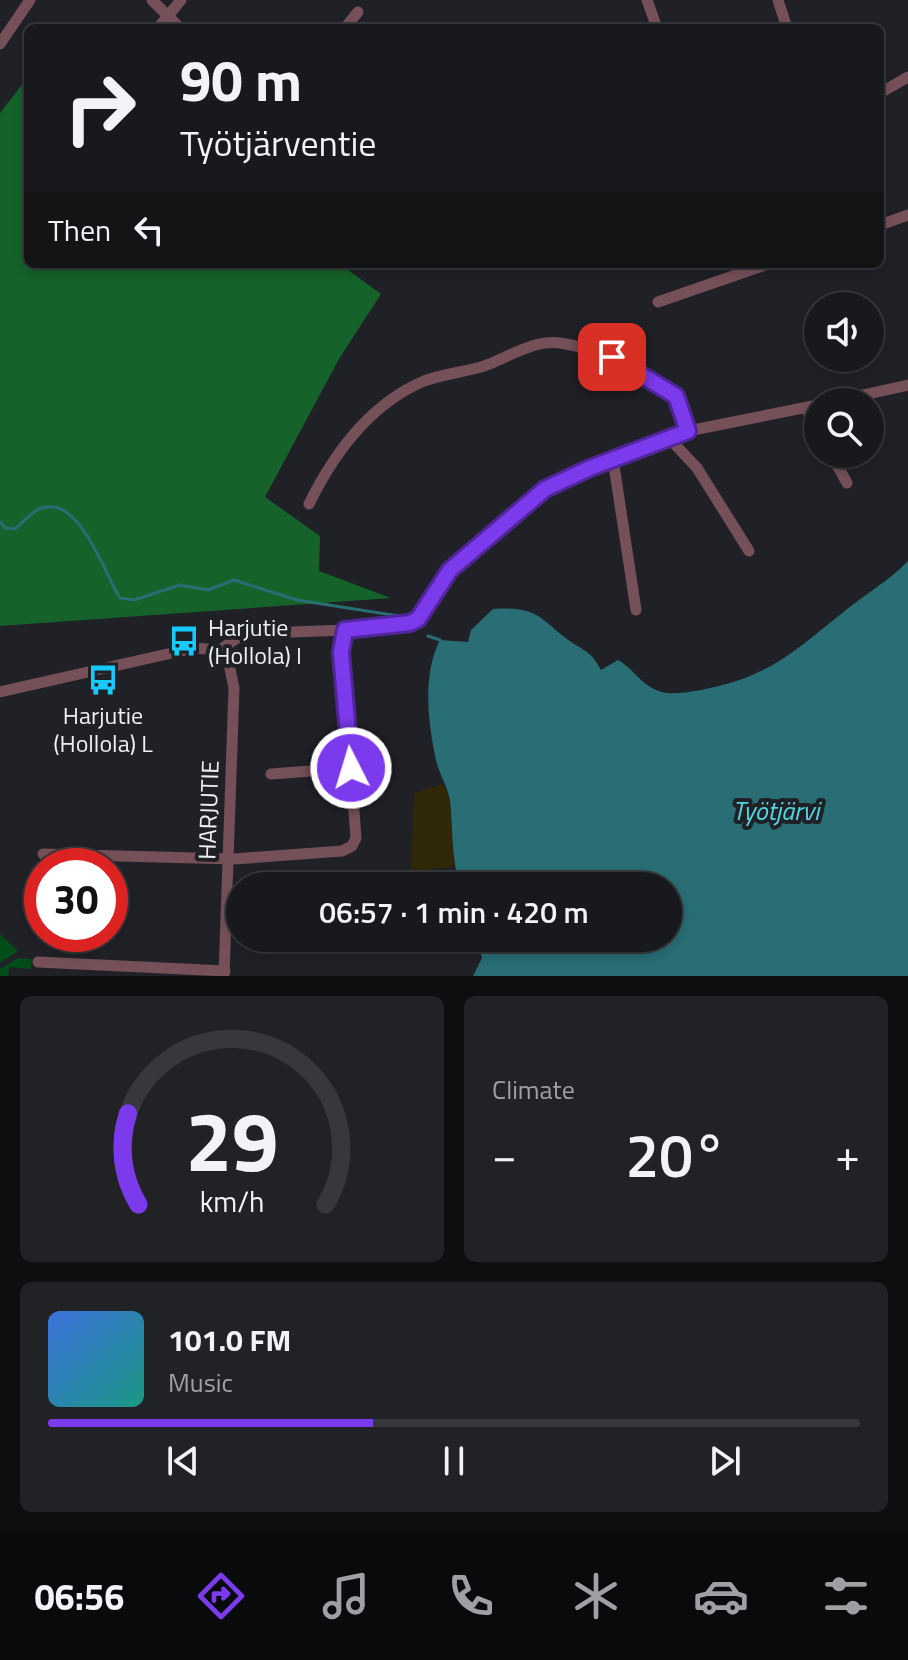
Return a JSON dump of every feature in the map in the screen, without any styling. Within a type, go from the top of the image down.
[{"type":"street","points":[[0,44],[30,0]]},
{"type":"street","points":[[152,0],[177,24]]},
{"type":"street","points":[[162,24],[181,0]]},
{"type":"street","points":[[647,0],[656,24]]},
{"type":"street","points":[[778,0],[786,24]]},
{"type":"street","points":[[348,24],[358,12]]},
{"type":"street","points":[[884,91],[908,77]]},
{"type":"street","points":[[884,224],[908,215]]},
{"type":"street","points":[[658,302],[756,268]]},
{"type":"street","points":[[309,504],[326,471],[366,420],[392,398],[426,380],[485,365],[524,348],[556,342],[612,357],[676,396],[688,431]]},
{"type":"street","points":[[884,390],[908,385]]},
{"type":"street","points":[[0,692],[194,648],[220,650],[243,634],[345,630],[410,623],[418,619],[450,570],[545,489],[688,431],[804,408]]},
{"type":"street","points":[[669,438],[697,468],[749,551]]},
{"type":"street","points":[[613,459],[636,610]]},
{"type":"street","points":[[839,468],[847,483]]},
{"type":"street","points":[[271,774],[351,768],[341,652],[345,630]]},
{"type":"street","name":"HARJUTIE","points":[[220,650],[228,659],[234,688],[224,973]]},
{"type":"street","points":[[128,856],[227,859],[342,851],[352,846],[356,838],[352,785]]},
{"type":"street","points":[[38,962],[224,973]]},
{"type":"green space","points":[[24,82],[24,268],[345,268],[381,294],[339,359],[265,497],[320,536],[319,571],[391,598],[0,626],[0,113]]},
{"type":"green space","points":[[0,934],[18,951],[0,963]]},
{"type":"green space","points":[[18,958],[32,959],[31,969],[9,967],[8,976],[0,976],[0,969]]},
{"type":"sand","points":[[443,784],[449,797],[454,867],[411,871],[414,793]]},
{"type":"water","name":"Työtjärvi","points":[[908,561],[908,976],[473,976],[482,958],[480,952],[682,952],[682,872],[457,872],[450,801],[436,760],[429,715],[431,668],[440,640],[468,642],[471,630],[493,609],[522,610],[540,617],[588,652],[601,670],[618,660],[645,684],[659,691],[694,691],[731,683],[766,669]]},
{"type":"waterway","points":[[0,522],[5,528],[15,529],[39,509],[53,507],[66,512],[88,538],[120,598],[134,600],[180,585],[208,590],[234,580],[297,600],[399,616]]},
{"type":"waterway","points":[[428,636],[440,640]]},
{"type":"place","name":"Harjutie (Hollola) I","points":[[184,641]]},
{"type":"place","name":"Harjutie (Hollola) L","points":[[103,680]]},
{"type":"route","points":[[351,768],[341,652],[345,630],[410,623],[418,619],[450,570],[545,489],[633,450],[688,431],[684,411],[676,396],[612,357]]}]
